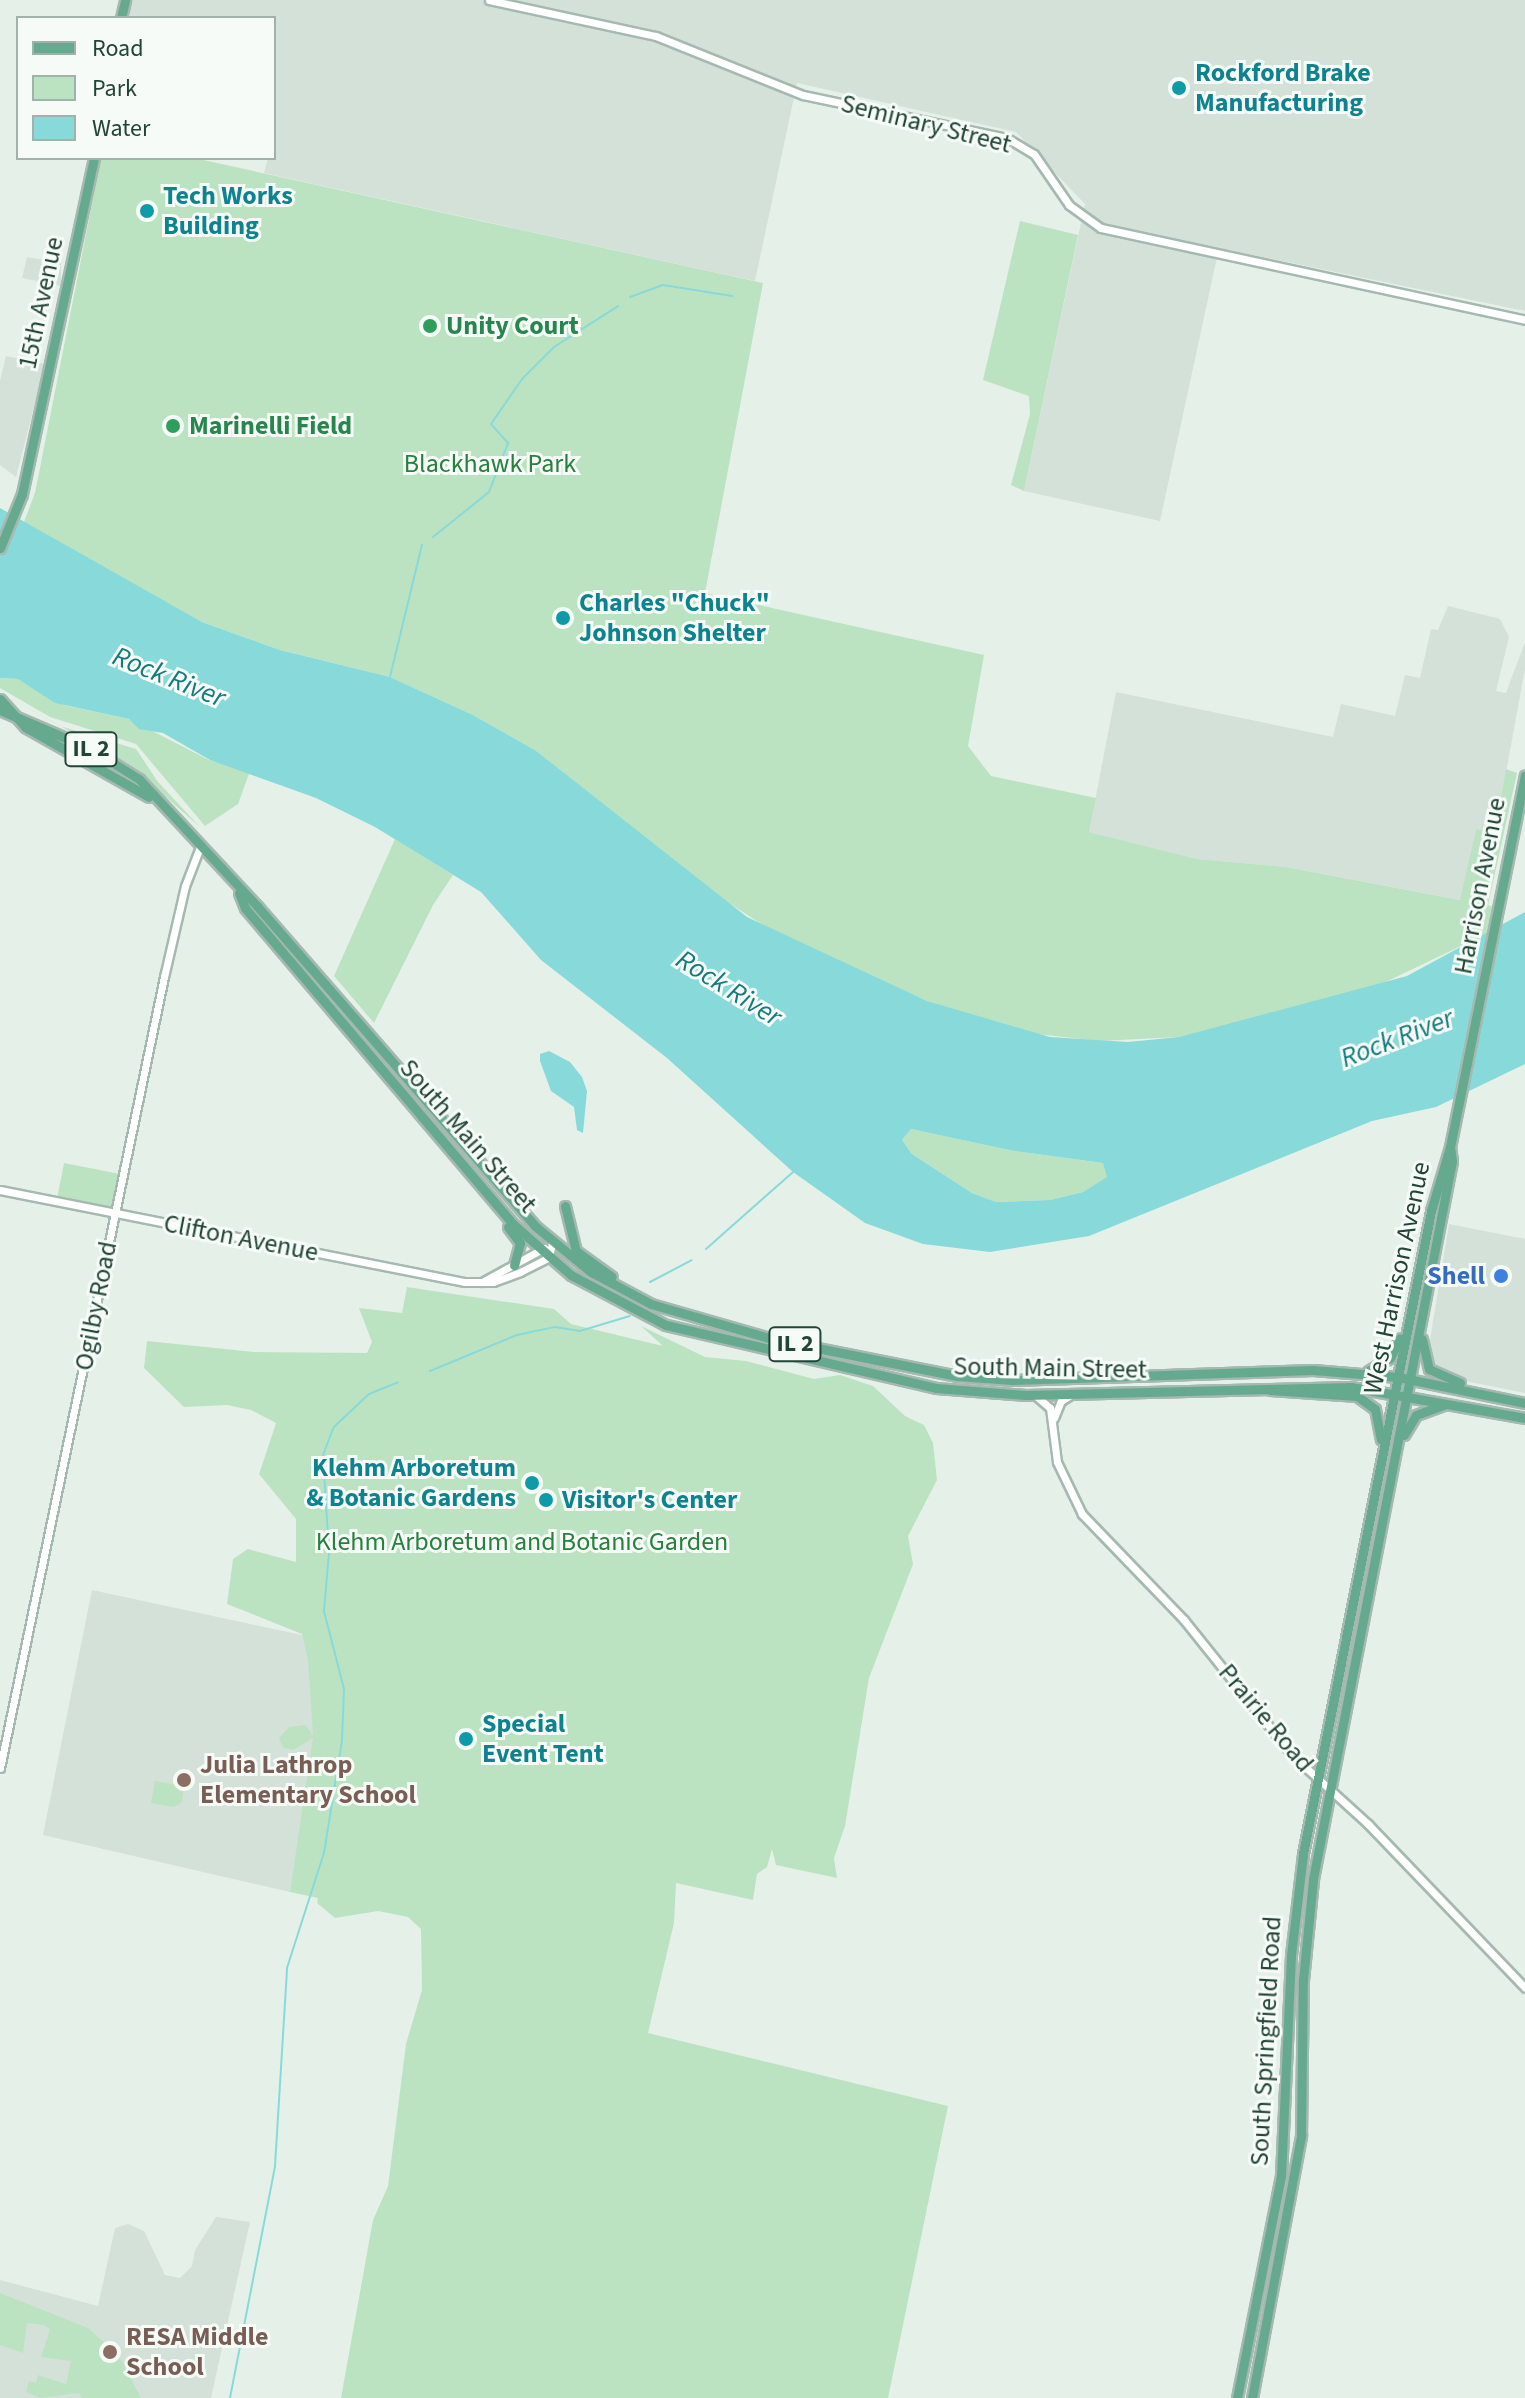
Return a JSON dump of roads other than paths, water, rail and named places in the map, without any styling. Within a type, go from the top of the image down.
[{"type":"main road","name":"15th Avenue","points":[[0,548],[14,516],[94,160]]},
{"type":"main road","points":[[0,699],[12,716]]},
{"type":"main road","name":"South Main Street","points":[[0,710],[158,802],[239,893],[257,906],[552,1243],[617,1287],[693,1319],[906,1368],[985,1379],[1354,1372],[1398,1377],[1525,1401]]},
{"type":"main road","name":"Harrison Avenue","points":[[1450,1147],[1525,775]]},
{"type":"main road","name":"South Main Street","points":[[239,893],[245,908],[485,1192],[545,1253],[629,1310],[696,1335],[898,1382],[1034,1395],[1251,1386],[1395,1392],[1525,1418]]},
{"type":"main road","name":"West Harrison Avenue","points":[[1318,1780],[1425,1242],[1450,1147]]},
{"type":"main road","name":"West Harrison Avenue","points":[[1330,1791],[1423,1319],[1452,1161],[1450,1147]]},
{"type":"main road","points":[[485,1192],[518,1238],[514,1265]]},
{"type":"main road","points":[[565,1206],[568,1234],[581,1256],[693,1319]]},
{"type":"main road","points":[[1354,1372],[1379,1367],[1397,1347],[1425,1242]]},
{"type":"main road","points":[[1423,1319],[1422,1348],[1433,1373],[1525,1401]]},
{"type":"main road","points":[[1251,1386],[1351,1394],[1365,1400],[1381,1423],[1380,1466]]},
{"type":"main road","points":[[1376,1555],[1407,1427],[1425,1409],[1460,1406]]},
{"type":"main road","name":"South Springfield Road","points":[[1237,2398],[1281,2176],[1293,1929],[1318,1780]]},
{"type":"main road","name":"South Springfield Road","points":[[1252,2398],[1301,2135],[1305,1939],[1330,1791]]},
{"type":"street","name":"Seminary Street","points":[[489,0],[656,36],[803,95],[1007,138],[1034,154],[1069,205],[1101,228],[1525,320]]},
{"type":"street","name":"Ogilby Road","points":[[0,1768],[171,947],[200,847]]},
{"type":"street","name":"Clifton Avenue","points":[[0,1190],[449,1280],[482,1282],[509,1277],[545,1253],[552,1243]]},
{"type":"street","name":"Clifton Avenue","points":[[482,1282],[545,1253]]},
{"type":"street","points":[[1053,1420],[1061,1401],[1073,1394]]},
{"type":"street","points":[[1034,1395],[1046,1402],[1053,1420]]},
{"type":"street","name":"Prairie Road","points":[[1053,1420],[1057,1462],[1082,1514],[1184,1620],[1318,1780],[1525,1988]]},
{"type":"street","points":[[2,1706],[12,1709]]},
{"type":"water","name":"Rock River","points":[[0,508],[202,622],[280,650],[390,677],[473,715],[535,750],[747,917],[927,1001],[1050,1037],[1128,1042],[1179,1037],[1407,976],[1525,912],[1525,1064],[1436,1107],[1372,1121],[1089,1236],[990,1252],[923,1244],[865,1223],[793,1172],[667,1058],[541,960],[481,892],[375,827],[316,798],[210,760],[163,733],[139,729],[129,719],[55,703],[18,679],[0,678]],"holes":[[[911,1129],[1014,1151],[1103,1163],[1107,1177],[1083,1192],[1050,1200],[996,1202],[972,1193],[912,1154],[902,1140]]]},
{"type":"water","points":[[549,1051],[570,1062],[582,1077],[587,1091],[583,1133],[577,1130],[574,1107],[551,1091],[540,1061],[540,1054]]},
{"type":"waterway","points":[[630,297],[663,285],[732,296]]},
{"type":"waterway","points":[[433,537],[489,492],[508,443],[491,424],[522,379],[554,347],[618,306]]},
{"type":"waterway","points":[[390,677],[422,545]]},
{"type":"waterway","points":[[706,1249],[793,1172]]},
{"type":"waterway","points":[[650,1282],[692,1260]]},
{"type":"waterway","points":[[430,1371],[517,1335],[555,1327],[580,1331],[630,1316]]},
{"type":"waterway","points":[[230,2398],[275,2166],[287,1968],[324,1853],[342,1741],[344,1689],[324,1611],[329,1553],[323,1455],[334,1427],[369,1394],[398,1382]]},
{"type":"place","name":"Rockford Brake Manufacturing","points":[[1179,88]]},
{"type":"place","name":"Tech Works Building","points":[[147,211]]},
{"type":"place","name":"Unity Court","points":[[430,326]]},
{"type":"place","name":"Marinelli Field","points":[[173,426]]},
{"type":"place","name":"Charles \"Chuck\" Johnson Shelter","points":[[563,618]]},
{"type":"place","name":"Shell","points":[[1501,1276]]},
{"type":"place","name":"Klehm Arboretum & Botanic Gardens","points":[[532,1483]]},
{"type":"place","name":"Visitor's Center","points":[[546,1500]]},
{"type":"place","name":"Special Event Tent","points":[[466,1739]]},
{"type":"place","name":"Julia Lathrop Elementary School","points":[[184,1780]]},
{"type":"place","name":"RESA Middle School","points":[[110,2352]]},
{"type":"park label","name":"Blackhawk Park","points":[[490,464]]},
{"type":"park label","name":"Klehm Arboretum and Botanic Garden","points":[[522,1542]]}]
